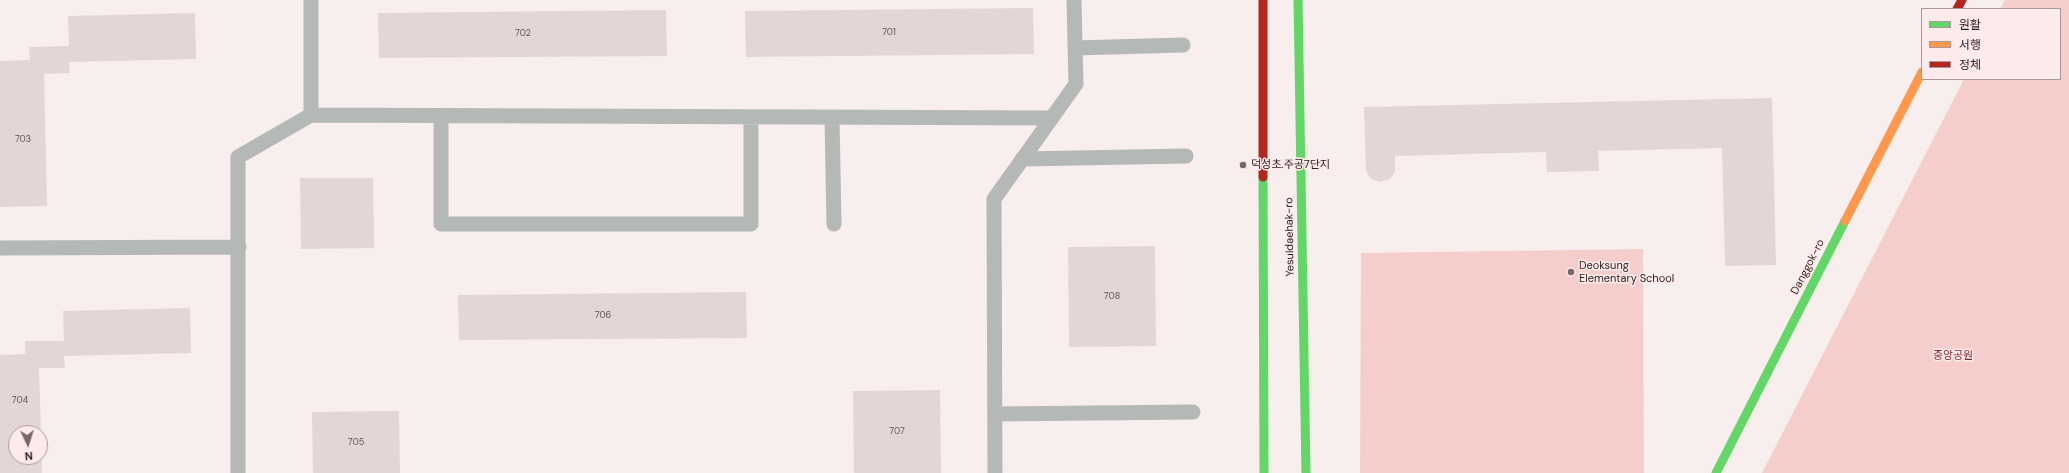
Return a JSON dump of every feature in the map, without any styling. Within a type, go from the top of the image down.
[{"type":"street","points":[[1262,0],[1264,473]]},
{"type":"street","name":"Yesuldaehak-ro","points":[[1298,0],[1306,473]]},
{"type":"street","name":"Danggok-ro","points":[[1716,473],[1921,74]]},
{"type":"lane","points":[[311,0],[311,115]]},
{"type":"lane","points":[[995,473],[994,199],[1076,84],[1074,0]]},
{"type":"lane","points":[[1075,48],[1183,45]]},
{"type":"lane","points":[[238,473],[238,157],[311,115],[1052,118]]},
{"type":"lane","points":[[441,116],[441,224],[751,224],[751,117]]},
{"type":"lane","points":[[832,117],[834,224]]},
{"type":"lane","points":[[1022,159],[1186,156]]},
{"type":"lane","points":[[0,248],[239,247]]},
{"type":"lane","points":[[995,414],[1193,412]]},
{"type":"green space","name":"중앙공원","points":[[2005,0],[2069,0],[2069,473],[1762,473],[1963,80],[2061,80],[2061,8],[2001,8]]},
{"type":"green space","points":[[1643,249],[1644,473],[1360,473],[1361,253]]},
{"type":"building","points":[[1033,8],[1034,54],[746,57],[745,11]]},
{"type":"building","points":[[666,10],[667,56],[379,58],[378,13]]},
{"type":"building","points":[[195,13],[196,59],[69,62],[70,73],[44,74],[47,206],[0,207],[0,61],[30,60],[29,47],[69,46],[68,16]]},
{"type":"building","points":[[1772,98],[1776,265],[1725,266],[1722,148],[1598,151],[1599,171],[1547,172],[1546,152],[1395,156],[1395,171],[1393,175],[1390,179],[1380,182],[1371,179],[1366,171],[1364,107]]},
{"type":"building","points":[[300,178],[373,178],[374,248],[301,249]]},
{"type":"building","points":[[1155,246],[1156,346],[1069,347],[1068,247]]},
{"type":"building","points":[[746,292],[747,338],[459,340],[458,295]]},
{"type":"building","points":[[190,308],[191,353],[64,356],[65,368],[39,368],[41,425],[8,425],[8,465],[42,465],[42,473],[0,473],[0,355],[25,354],[25,341],[64,341],[63,311]]},
{"type":"building","points":[[940,390],[941,473],[854,473],[853,391]]},
{"type":"building","points":[[399,411],[400,473],[313,473],[312,412]]},
{"type":"traffic: fast","points":[[1298,0],[1306,473]]},
{"type":"traffic: fast","points":[[1263,177],[1264,473]]},
{"type":"traffic: fast","points":[[1716,473],[1845,221]]},
{"type":"traffic: slow","points":[[1845,221],[1921,74]]},
{"type":"traffic: jam","points":[[1263,0],[1263,177]]},
{"type":"traffic: jam","points":[[1958,8],[1962,0]]},
{"type":"place","name":"덕성초.주공7단지","points":[[1243,165]]},
{"type":"place","name":"Deoksung Elementary School","points":[[1571,272]]}]
